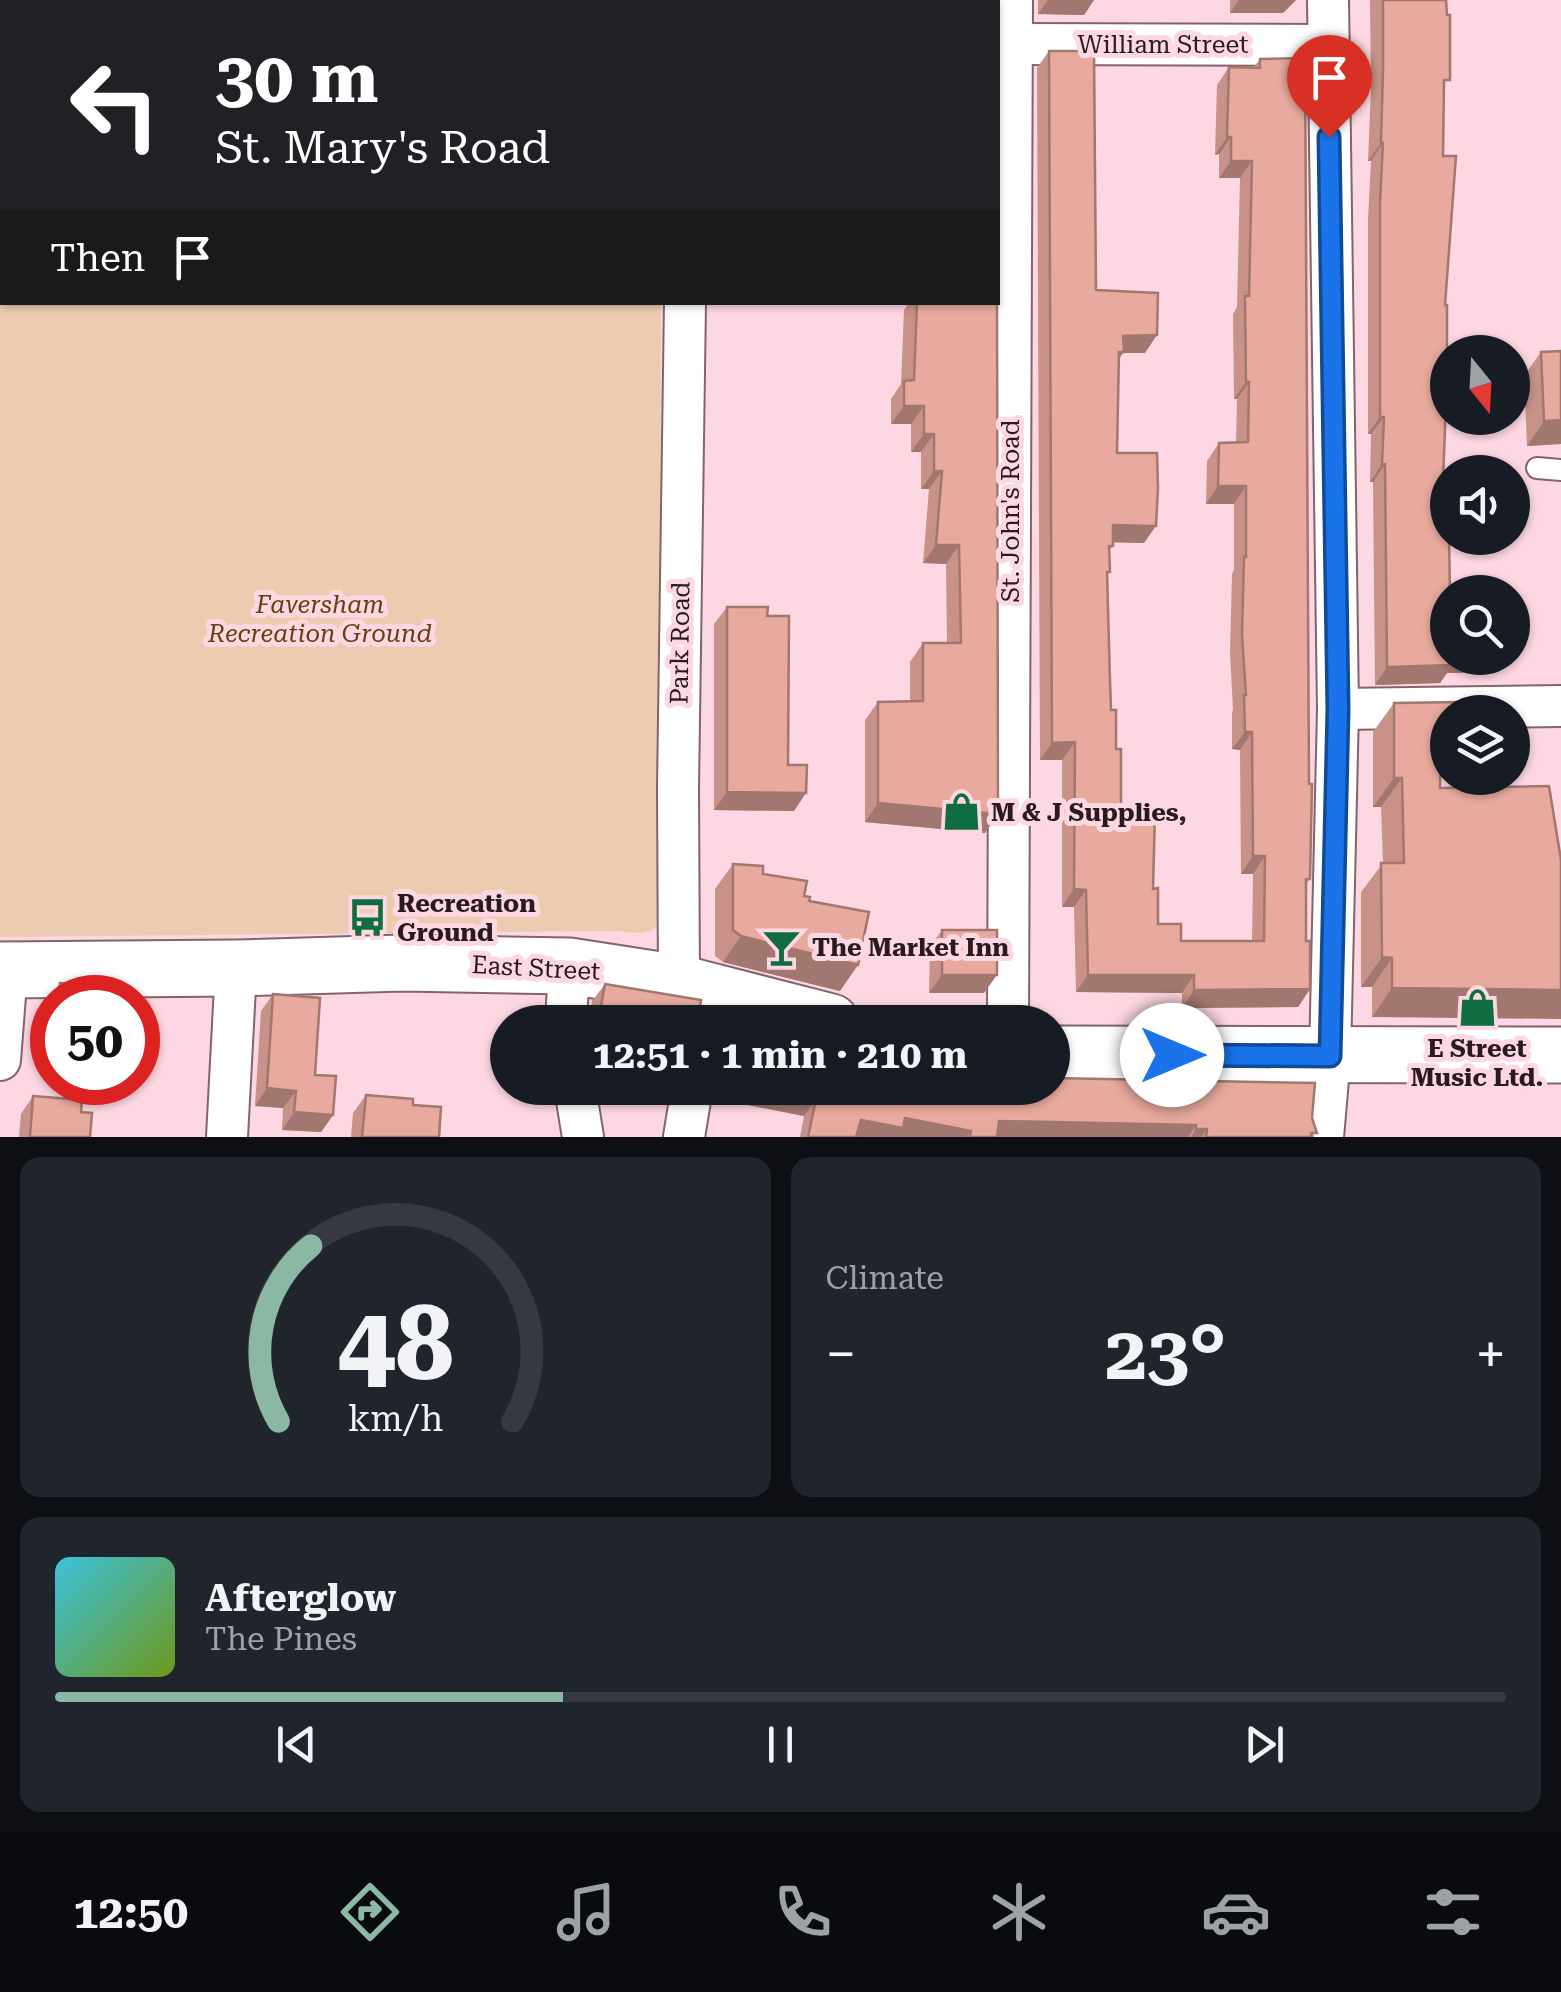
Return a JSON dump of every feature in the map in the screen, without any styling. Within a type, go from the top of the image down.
[{"type":"main road","name":"East Street","points":[[3,970],[403,963],[569,966],[735,1005]]},
{"type":"main road","points":[[1070,1054],[1561,1055]]},
{"type":"street","name":"St. John's Road","points":[[1008,1005],[1005,44],[1012,0]]},
{"type":"street","points":[[1322,1137],[1330,1056],[1338,709],[1328,0]]},
{"type":"street","name":"William Street","points":[[1005,44],[1328,45]]},
{"type":"street","name":"Park Road","points":[[685,305],[678,788],[696,998]]},
{"type":"street","points":[[1338,709],[1561,706]]},
{"type":"street","points":[[567,1005],[569,966]]},
{"type":"street","points":[[226,1137],[236,968]]},
{"type":"street","points":[[0,1060],[3,970]]},
{"type":"street","points":[[578,1105],[583,1137]]},
{"type":"street","points":[[684,1137],[689,1105]]},
{"type":"lane","points":[[1537,468],[1561,470]]},
{"type":"green space","name":"Faversham Recreation Ground","points":[[0,305],[661,305],[659,925],[637,933],[0,937]]},
{"type":"building","points":[[1383,0],[1446,0],[1450,15],[1450,80],[1444,80],[1443,156],[1456,156],[1445,305],[1447,335],[1430,335],[1430,435],[1445,435],[1444,455],[1430,455],[1430,555],[1449,555],[1450,575],[1430,575],[1430,666],[1387,667],[1384,417],[1380,417]]},
{"type":"building","points":[[1049,51],[1094,51],[1096,290],[1158,293],[1157,335],[1123,336],[1124,352],[1119,352],[1117,453],[1157,453],[1158,488],[1156,526],[1113,525],[1107,572],[1111,710],[1116,710],[1116,749],[1121,749],[1121,812],[1155,812],[1153,889],[1158,888],[1158,924],[1181,924],[1181,941],[1264,941],[1265,856],[1253,856],[1252,732],[1245,732],[1242,635],[1246,486],[1218,486],[1219,443],[1248,442],[1245,296],[1249,296],[1252,161],[1231,161],[1231,137],[1227,137],[1229,67],[1260,68],[1260,59],[1305,58],[1312,784],[1306,941],[1310,941],[1310,989],[1194,990],[1194,975],[1088,975],[1086,890],[1074,889],[1075,742],[1052,743]]},
{"type":"building","points":[[917,305],[997,305],[998,814],[878,803],[878,702],[923,701],[923,643],[961,643],[959,545],[936,545],[942,471],[934,471],[934,434],[924,434],[924,406],[904,406],[904,381],[914,380]]},
{"type":"building","points":[[1561,351],[1561,420],[1544,421],[1541,352]]},
{"type":"building","points":[[727,607],[768,607],[767,616],[789,616],[788,765],[807,765],[806,793],[727,792]]},
{"type":"building","points":[[1430,702],[1430,795],[1530,795],[1530,786],[1549,786],[1561,860],[1561,990],[1392,988],[1392,958],[1382,957],[1381,863],[1404,863],[1402,778],[1394,778],[1394,703]]},
{"type":"building","points":[[733,864],[763,866],[763,874],[807,881],[804,896],[810,897],[809,901],[869,912],[858,965],[741,936],[733,930]]},
{"type":"building","points":[[942,930],[997,930],[997,975],[942,975]]},
{"type":"building","points":[[605,984],[701,1000],[700,1005],[601,1005]]},
{"type":"building","points":[[273,994],[320,998],[315,1075],[336,1076],[333,1115],[294,1112],[296,1091],[267,1088]]},
{"type":"building","points":[[1070,1078],[1315,1083],[1312,1118],[1317,1133],[1311,1133],[1311,1137],[1206,1137],[1207,1129],[1196,1129],[1196,1125],[999,1121],[997,1137],[970,1137],[971,1131],[905,1118],[903,1128],[861,1120],[856,1137],[808,1137],[815,1105],[1070,1105]]},
{"type":"building","points":[[366,1095],[413,1099],[413,1105],[441,1107],[439,1137],[362,1137]]},
{"type":"building","points":[[32,1105],[82,1105],[81,1112],[92,1113],[90,1137],[30,1137]]},
{"type":"place","name":"M & J Supplies,","points":[[961,812]]},
{"type":"place","name":"Recreation Ground","points":[[367,917]]},
{"type":"place","name":"The Market Inn","points":[[782,947]]},
{"type":"place","name":"E Street Music Ltd.","points":[[1477,1007]]},
{"type":"route","points":[[1172,1055],[1330,1056],[1338,709],[1329,137]]}]
